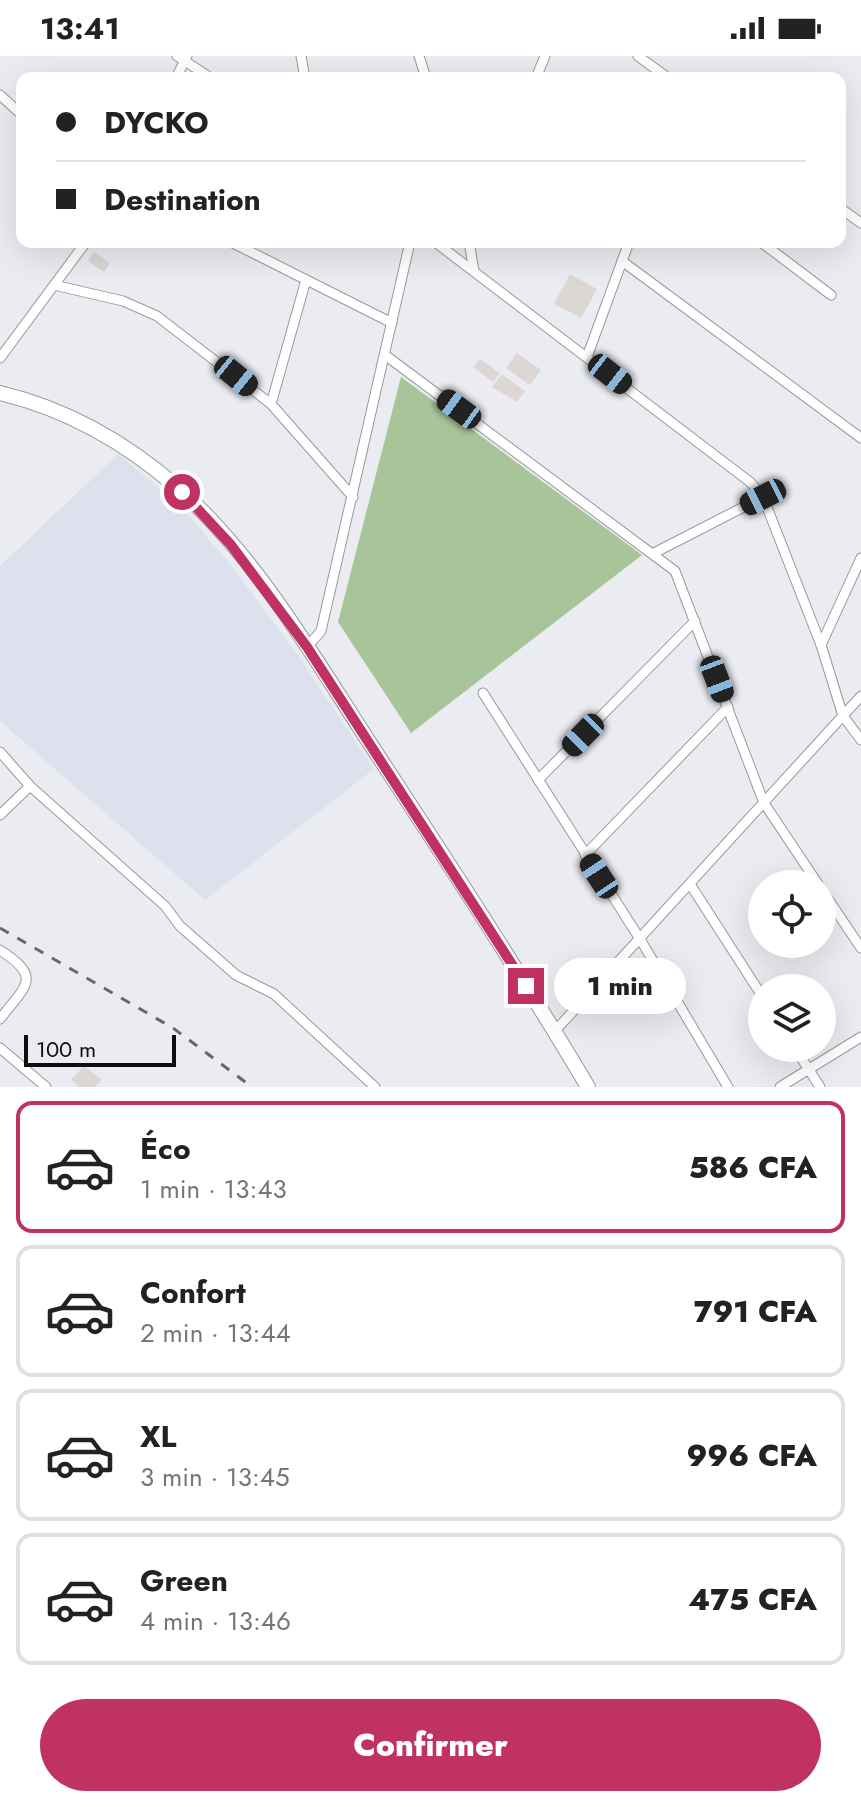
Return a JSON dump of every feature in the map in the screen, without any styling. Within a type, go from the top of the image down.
[{"type":"main road","points":[[0,393],[72,417],[118,443],[165,478],[218,529],[307,647],[588,1087]]},
{"type":"street","points":[[638,56],[660,72]]},
{"type":"street","points":[[183,57],[203,72]]},
{"type":"street","points":[[0,95],[16,110]]},
{"type":"street","points":[[0,358],[82,248]]},
{"type":"street","points":[[243,248],[392,323]]},
{"type":"street","points":[[307,647],[321,631],[409,248]]},
{"type":"street","points":[[443,248],[750,482],[763,497],[821,645],[843,716],[861,740]]},
{"type":"street","points":[[470,248],[474,271]]},
{"type":"street","points":[[587,357],[627,248]]},
{"type":"street","points":[[769,248],[831,295]]},
{"type":"street","points":[[622,261],[861,438]]},
{"type":"street","points":[[271,404],[306,280]]},
{"type":"street","points":[[54,285],[123,301],[157,316],[271,404],[353,497]]},
{"type":"street","points":[[385,355],[675,571],[764,803],[809,870]]},
{"type":"street","points":[[654,553],[763,497]]},
{"type":"street","points":[[821,645],[861,558]]},
{"type":"street","points":[[538,780],[695,621]]},
{"type":"street","points":[[483,693],[640,939],[728,1087]]},
{"type":"street","points":[[555,1031],[861,696]]},
{"type":"street","points":[[585,855],[728,707]]},
{"type":"street","points":[[0,752],[30,786],[165,906],[180,926],[236,975],[274,994],[375,1087]]},
{"type":"street","points":[[0,815],[30,786]]},
{"type":"street","points":[[690,884],[748,974]]},
{"type":"street","points":[[836,911],[861,948]]},
{"type":"street","points":[[0,950],[21,964],[28,973],[28,981],[0,1019]]},
{"type":"street","points":[[780,1087],[861,1037]]},
{"type":"street","points":[[0,1048],[46,1087]]},
{"type":"street","points":[[804,1062],[820,1087]]},
{"type":"shaded area","points":[[118,454],[181,506],[234,569],[297,654],[374,769],[205,900],[0,721],[0,566]]},
{"type":"green space","points":[[401,377],[642,555],[411,733],[338,622]]},
{"type":"building","points":[[94,252],[110,263],[104,272],[88,261]]},
{"type":"building","points":[[570,274],[597,289],[581,318],[554,304]]},
{"type":"building","points":[[517,353],[541,370],[530,385],[506,368]]},
{"type":"building","points":[[480,359],[500,373],[493,382],[473,367]]},
{"type":"building","points":[[502,374],[525,391],[517,402],[492,387]]},
{"type":"building","points":[[84,1066],[102,1080],[95,1087],[79,1087],[71,1079]]},
{"type":"railway","points":[[0,928],[173,1028],[252,1087]]},
{"type":"route","points":[[182,492],[231,545],[307,647],[526,986]]}]
